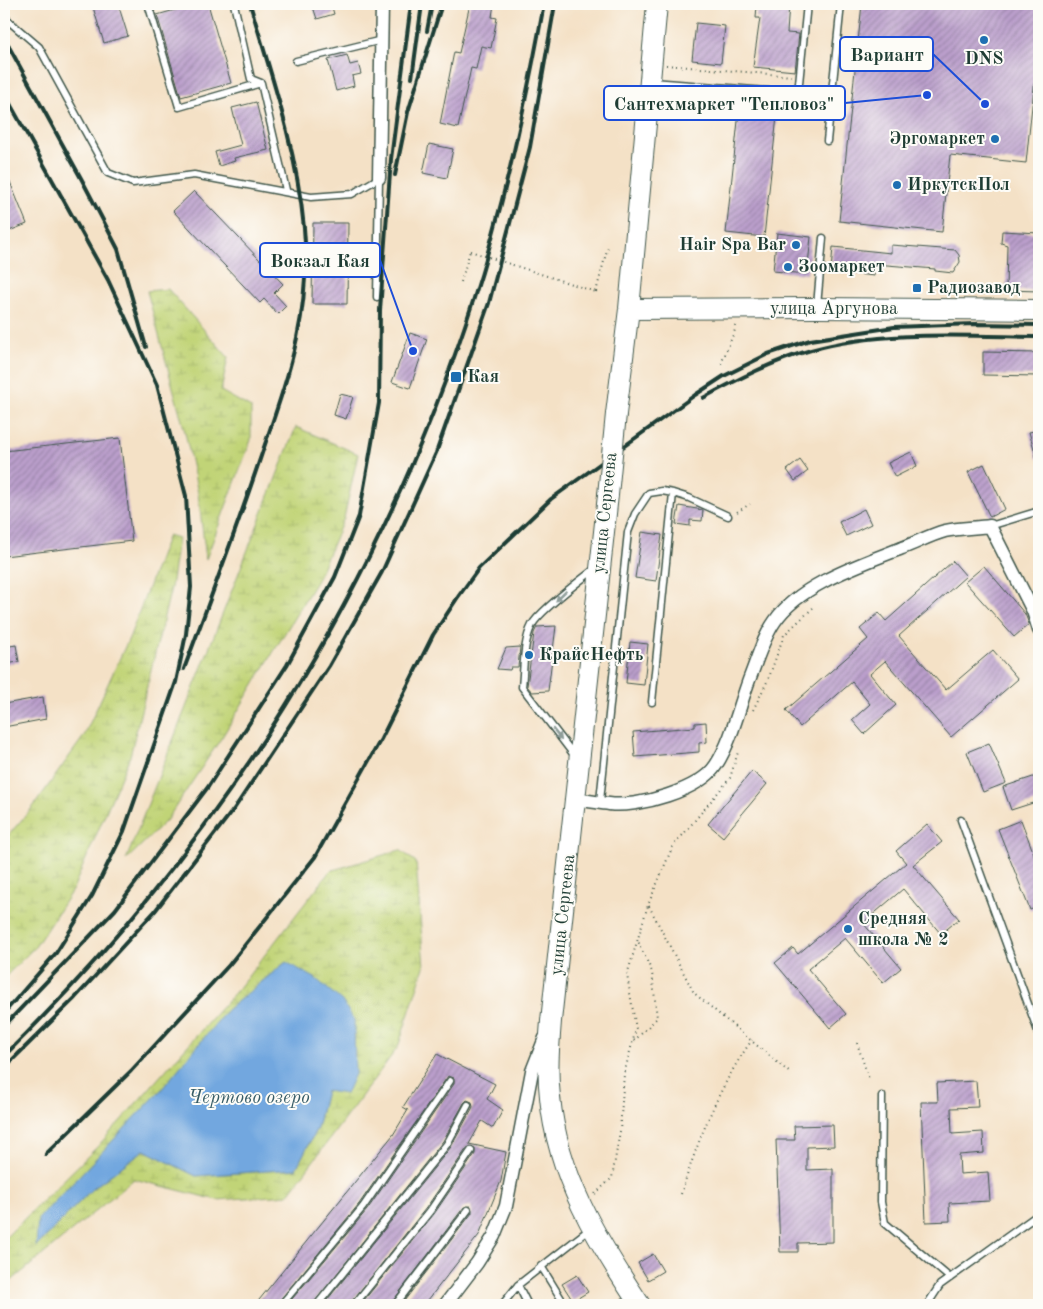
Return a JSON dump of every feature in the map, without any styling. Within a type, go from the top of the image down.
[{"type":"main road","name":"улица Сергеева","points":[[640,1305],[591,1228],[570,1181],[555,1126],[548,1068],[551,1021],[576,800],[578,760],[654,73],[658,4]]},
{"type":"main road","name":"улица Аргунова","points":[[629,309],[1039,310]]},
{"type":"street","points":[[379,178],[383,39],[382,4]]},
{"type":"street","points":[[576,800],[600,801],[609,804],[634,803],[686,790],[703,780],[716,765],[725,745],[763,642],[775,620],[787,607],[804,593],[848,570],[945,531],[990,526],[1033,611],[1039,630]]},
{"type":"street","points":[[445,1305],[477,1263],[494,1236],[506,1206],[532,1071],[551,1021]]},
{"type":"lane","points":[[162,4],[150,7],[179,107],[261,83]]},
{"type":"lane","points":[[234,4],[251,79],[261,83]]},
{"type":"lane","points":[[798,93],[807,4]]},
{"type":"lane","points":[[827,140],[841,4]]},
{"type":"lane","points":[[4,17],[39,47],[108,173],[132,183],[194,175],[311,196],[352,194],[379,178]]},
{"type":"lane","points":[[296,61],[383,39]]},
{"type":"lane","points":[[654,73],[831,96]]},
{"type":"lane","points":[[261,83],[286,190]]},
{"type":"lane","points":[[377,296],[379,178]]},
{"type":"lane","points":[[816,308],[823,238]]},
{"type":"lane","points":[[600,801],[628,532],[635,514],[649,493],[662,491],[689,498],[728,516]]},
{"type":"lane","points":[[652,702],[673,493]]},
{"type":"lane","points":[[990,526],[1039,511]]},
{"type":"lane","points":[[578,760],[522,687],[532,624],[566,591],[599,566]]},
{"type":"lane","points":[[961,820],[1039,1034]]},
{"type":"lane","points":[[281,1305],[363,1207],[450,1082]]},
{"type":"lane","points":[[882,1096],[881,1202],[885,1223],[950,1278]]},
{"type":"lane","points":[[316,1305],[447,1144],[468,1105]]},
{"type":"lane","points":[[354,1305],[430,1211],[471,1152]]},
{"type":"lane","points":[[396,1305],[468,1210]]},
{"type":"lane","points":[[927,1305],[940,1285],[1039,1214]]},
{"type":"lane","points":[[502,1305],[518,1285],[591,1228]]},
{"type":"lane","points":[[541,1266],[565,1305]]},
{"type":"lane","points":[[518,1285],[528,1305]]},
{"type":"path","points":[[654,73],[800,77]]},
{"type":"path","points":[[461,282],[470,251],[596,292],[608,246]]},
{"type":"path","points":[[722,364],[735,330],[735,318]]},
{"type":"path","points":[[728,516],[750,504]]},
{"type":"path","points":[[750,718],[768,680],[784,635],[815,606]]},
{"type":"path","points":[[596,1194],[612,1178],[620,1131],[624,1074],[636,1029],[627,975],[648,904],[672,848],[730,778],[739,749]]},
{"type":"path","points":[[648,904],[694,993],[790,1073]]},
{"type":"path","points":[[632,1042],[657,1018],[652,972],[638,939]]},
{"type":"path","points":[[681,1194],[713,1108],[752,1040]]},
{"type":"path","points":[[857,1043],[869,1079]]},
{"type":"green space","points":[[168,289],[228,357],[221,391],[251,408],[251,440],[206,559],[198,493],[185,432],[147,291]]},
{"type":"green space","points":[[296,427],[358,454],[344,518],[317,580],[222,737],[166,821],[126,860]]},
{"type":"green space","points":[[168,535],[178,538],[171,588],[130,756],[73,889],[35,947],[4,978],[4,840],[33,807],[84,736],[130,636]]},
{"type":"green space","points":[[400,850],[416,862],[424,967],[398,1047],[288,1195],[217,1200],[134,1179],[4,1287],[4,1239],[98,1146],[239,988],[330,871]],"holes":[[[286,962],[326,1091],[317,1128],[296,1169],[196,1176],[144,1150],[92,1189],[36,1247],[227,1010]]]},
{"type":"water","name":"Чертово озеро","points":[[286,962],[315,978],[342,1001],[354,1020],[355,1074],[346,1094],[326,1091],[317,1128],[296,1169],[196,1176],[144,1150],[92,1189],[36,1247],[38,1219],[161,1090],[227,1010]]},
{"type":"building","points":[[92,4],[118,4],[128,36],[104,43]]},
{"type":"building","points":[[196,4],[208,4],[231,83],[181,97],[157,15]]},
{"type":"building","points":[[312,4],[331,4],[334,14],[317,19]]},
{"type":"building","points":[[470,4],[494,4],[492,17],[497,18],[491,48],[481,46],[476,69],[471,68],[458,128],[440,124],[454,52],[459,53]]},
{"type":"building","points":[[757,4],[789,4],[787,33],[799,34],[795,71],[753,67],[760,18],[756,18]]},
{"type":"building","points":[[862,4],[1039,4],[1039,39],[1026,163],[950,155],[942,232],[839,221]]},
{"type":"building","points":[[696,23],[725,26],[721,63],[692,60]]},
{"type":"building","points":[[347,55],[350,65],[358,63],[361,74],[352,76],[354,86],[336,91],[328,60]]},
{"type":"building","points":[[256,102],[268,150],[234,158],[235,161],[219,166],[215,152],[241,145],[232,108]]},
{"type":"building","points":[[740,102],[778,107],[764,237],[726,233]]},
{"type":"building","points":[[429,144],[453,149],[447,178],[423,173]]},
{"type":"building","points":[[4,167],[27,224],[4,233]]},
{"type":"building","points":[[194,191],[283,284],[274,293],[286,306],[278,314],[264,299],[260,303],[173,211]]},
{"type":"building","points":[[313,223],[348,223],[347,304],[312,304]]},
{"type":"building","points":[[1002,231],[1039,233],[1039,291],[1006,290],[1007,245],[1001,243]]},
{"type":"building","points":[[777,233],[811,237],[807,274],[773,271]]},
{"type":"building","points":[[891,245],[955,250],[959,255],[960,262],[953,273],[935,271],[935,269],[875,264],[874,276],[831,271],[833,247],[891,253]]},
{"type":"building","points":[[410,333],[427,339],[410,388],[392,382]]},
{"type":"building","points":[[983,352],[1039,353],[1039,376],[983,375]]},
{"type":"building","points":[[340,394],[353,397],[346,419],[334,415]]},
{"type":"building","points":[[1039,430],[1039,458],[1037,459],[1029,432]]},
{"type":"building","points":[[120,438],[132,541],[4,556],[4,451]]},
{"type":"building","points":[[911,452],[917,466],[895,477],[888,463]]},
{"type":"building","points":[[800,460],[808,471],[795,481],[787,470]]},
{"type":"building","points":[[984,464],[1005,509],[990,517],[968,472]]},
{"type":"building","points":[[679,506],[703,510],[702,521],[690,520],[690,526],[676,524]]},
{"type":"building","points":[[864,509],[871,524],[846,536],[839,522]]},
{"type":"building","points":[[642,532],[662,535],[656,581],[635,578]]},
{"type":"building","points":[[953,561],[966,576],[899,636],[946,690],[993,650],[1018,679],[951,737],[885,661],[870,674],[896,705],[864,734],[852,720],[870,704],[852,682],[800,727],[786,710],[868,639],[860,629],[879,613],[886,621]]},
{"type":"building","points":[[984,566],[1025,614],[1029,624],[1014,637],[965,582]]},
{"type":"building","points":[[556,626],[548,691],[532,692],[527,686],[534,633],[537,627]]},
{"type":"building","points":[[630,642],[648,644],[644,685],[626,683]]},
{"type":"building","points":[[16,645],[19,662],[4,664],[4,647]]},
{"type":"building","points":[[520,647],[518,667],[511,667],[510,670],[497,669],[506,648]]},
{"type":"building","points":[[43,697],[46,719],[4,727],[4,704]]},
{"type":"building","points":[[706,722],[707,742],[699,743],[699,752],[635,757],[633,732],[695,727],[695,723]]},
{"type":"building","points":[[989,743],[1006,783],[983,792],[967,752]]},
{"type":"building","points":[[752,771],[767,784],[723,837],[708,824]]},
{"type":"building","points":[[1039,775],[1039,801],[1011,810],[1003,787]]},
{"type":"building","points":[[1021,820],[1039,867],[1039,906],[1030,910],[998,829]]},
{"type":"building","name":"Средняя школа № 2","points":[[927,824],[942,842],[913,865],[959,919],[941,934],[903,889],[863,923],[901,968],[883,983],[845,938],[808,969],[846,1014],[830,1028],[775,963],[793,948],[798,954],[906,863],[896,851]]},
{"type":"building","points":[[437,1054],[495,1084],[487,1099],[503,1110],[493,1128],[482,1121],[469,1144],[506,1152],[501,1181],[479,1235],[424,1305],[401,1305],[472,1213],[471,1206],[464,1207],[390,1305],[360,1305],[434,1214],[475,1154],[475,1148],[471,1146],[467,1148],[426,1208],[349,1305],[323,1305],[451,1147],[473,1107],[472,1102],[467,1100],[443,1141],[312,1305],[287,1305],[367,1210],[454,1084],[454,1078],[448,1076],[359,1204],[276,1305],[255,1305],[393,1135],[408,1110],[403,1107]]},
{"type":"building","points":[[976,1081],[978,1107],[951,1108],[952,1134],[983,1132],[984,1153],[959,1155],[960,1174],[988,1172],[990,1201],[949,1203],[950,1221],[926,1222],[921,1102],[938,1102],[937,1083]]},
{"type":"building","points":[[833,1125],[834,1146],[807,1147],[807,1170],[833,1169],[833,1242],[798,1243],[798,1252],[780,1252],[776,1140],[795,1140],[794,1126]]},
{"type":"building","points":[[653,1254],[663,1271],[648,1280],[638,1263]]},
{"type":"building","points":[[577,1275],[588,1292],[573,1301],[562,1284]]},
{"type":"railway","points":[[184,669],[251,486],[288,374],[301,318],[304,290],[306,260],[304,228],[296,171],[283,114],[250,4]]},
{"type":"railway","points":[[4,1026],[115,910],[208,787],[287,665],[335,577],[359,516],[379,403],[380,310],[391,159],[411,4]]},
{"type":"railway","points":[[412,78],[422,4]]},
{"type":"railway","points":[[427,31],[432,4]]},
{"type":"railway","points":[[395,175],[408,112],[442,4]]},
{"type":"railway","points":[[4,1056],[82,974],[156,889],[223,799],[286,706],[342,609],[392,509],[436,405],[474,298],[514,152],[544,4]]},
{"type":"railway","points":[[4,1068],[75,998],[155,911],[234,809],[329,666],[382,572],[436,453],[489,303],[530,147],[555,4]]},
{"type":"railway","points":[[8,45],[118,249],[146,347]]},
{"type":"railway","points":[[4,93],[108,280],[157,385],[186,496],[191,587],[186,634],[176,682],[124,831],[92,896],[56,953],[4,1013]]},
{"type":"railway","points":[[46,1154],[131,1071],[229,965],[315,857],[381,739],[433,635],[458,597],[479,568],[551,499],[695,395],[724,376],[768,354],[810,340],[894,327],[974,324],[1039,325]]},
{"type":"railway","points":[[703,398],[783,359],[838,344],[866,339],[895,337],[954,335],[1039,337]]},
{"type":"place","name":"DNS","points":[[984,40]]},
{"type":"place","name":"Сантехмаркет \"Тепловоз\"","points":[[927,95]]},
{"type":"place","name":"Вариант","points":[[985,104]]},
{"type":"place","name":"Эргомаркет","points":[[995,139]]},
{"type":"place","name":"ИркутскПол","points":[[897,185]]},
{"type":"place","name":"Hair Spa Bar","points":[[796,245]]},
{"type":"place","name":"Зоомаркет","points":[[788,267]]},
{"type":"place","name":"Радиозавод","points":[[917,288]]},
{"type":"place","name":"Вокзал Кая","points":[[413,351]]},
{"type":"place","name":"Кая","points":[[456,377]]},
{"type":"place","name":"КрайсНефть","points":[[529,655]]},
{"type":"place","name":"Средняя школа № 2","points":[[848,929]]}]
